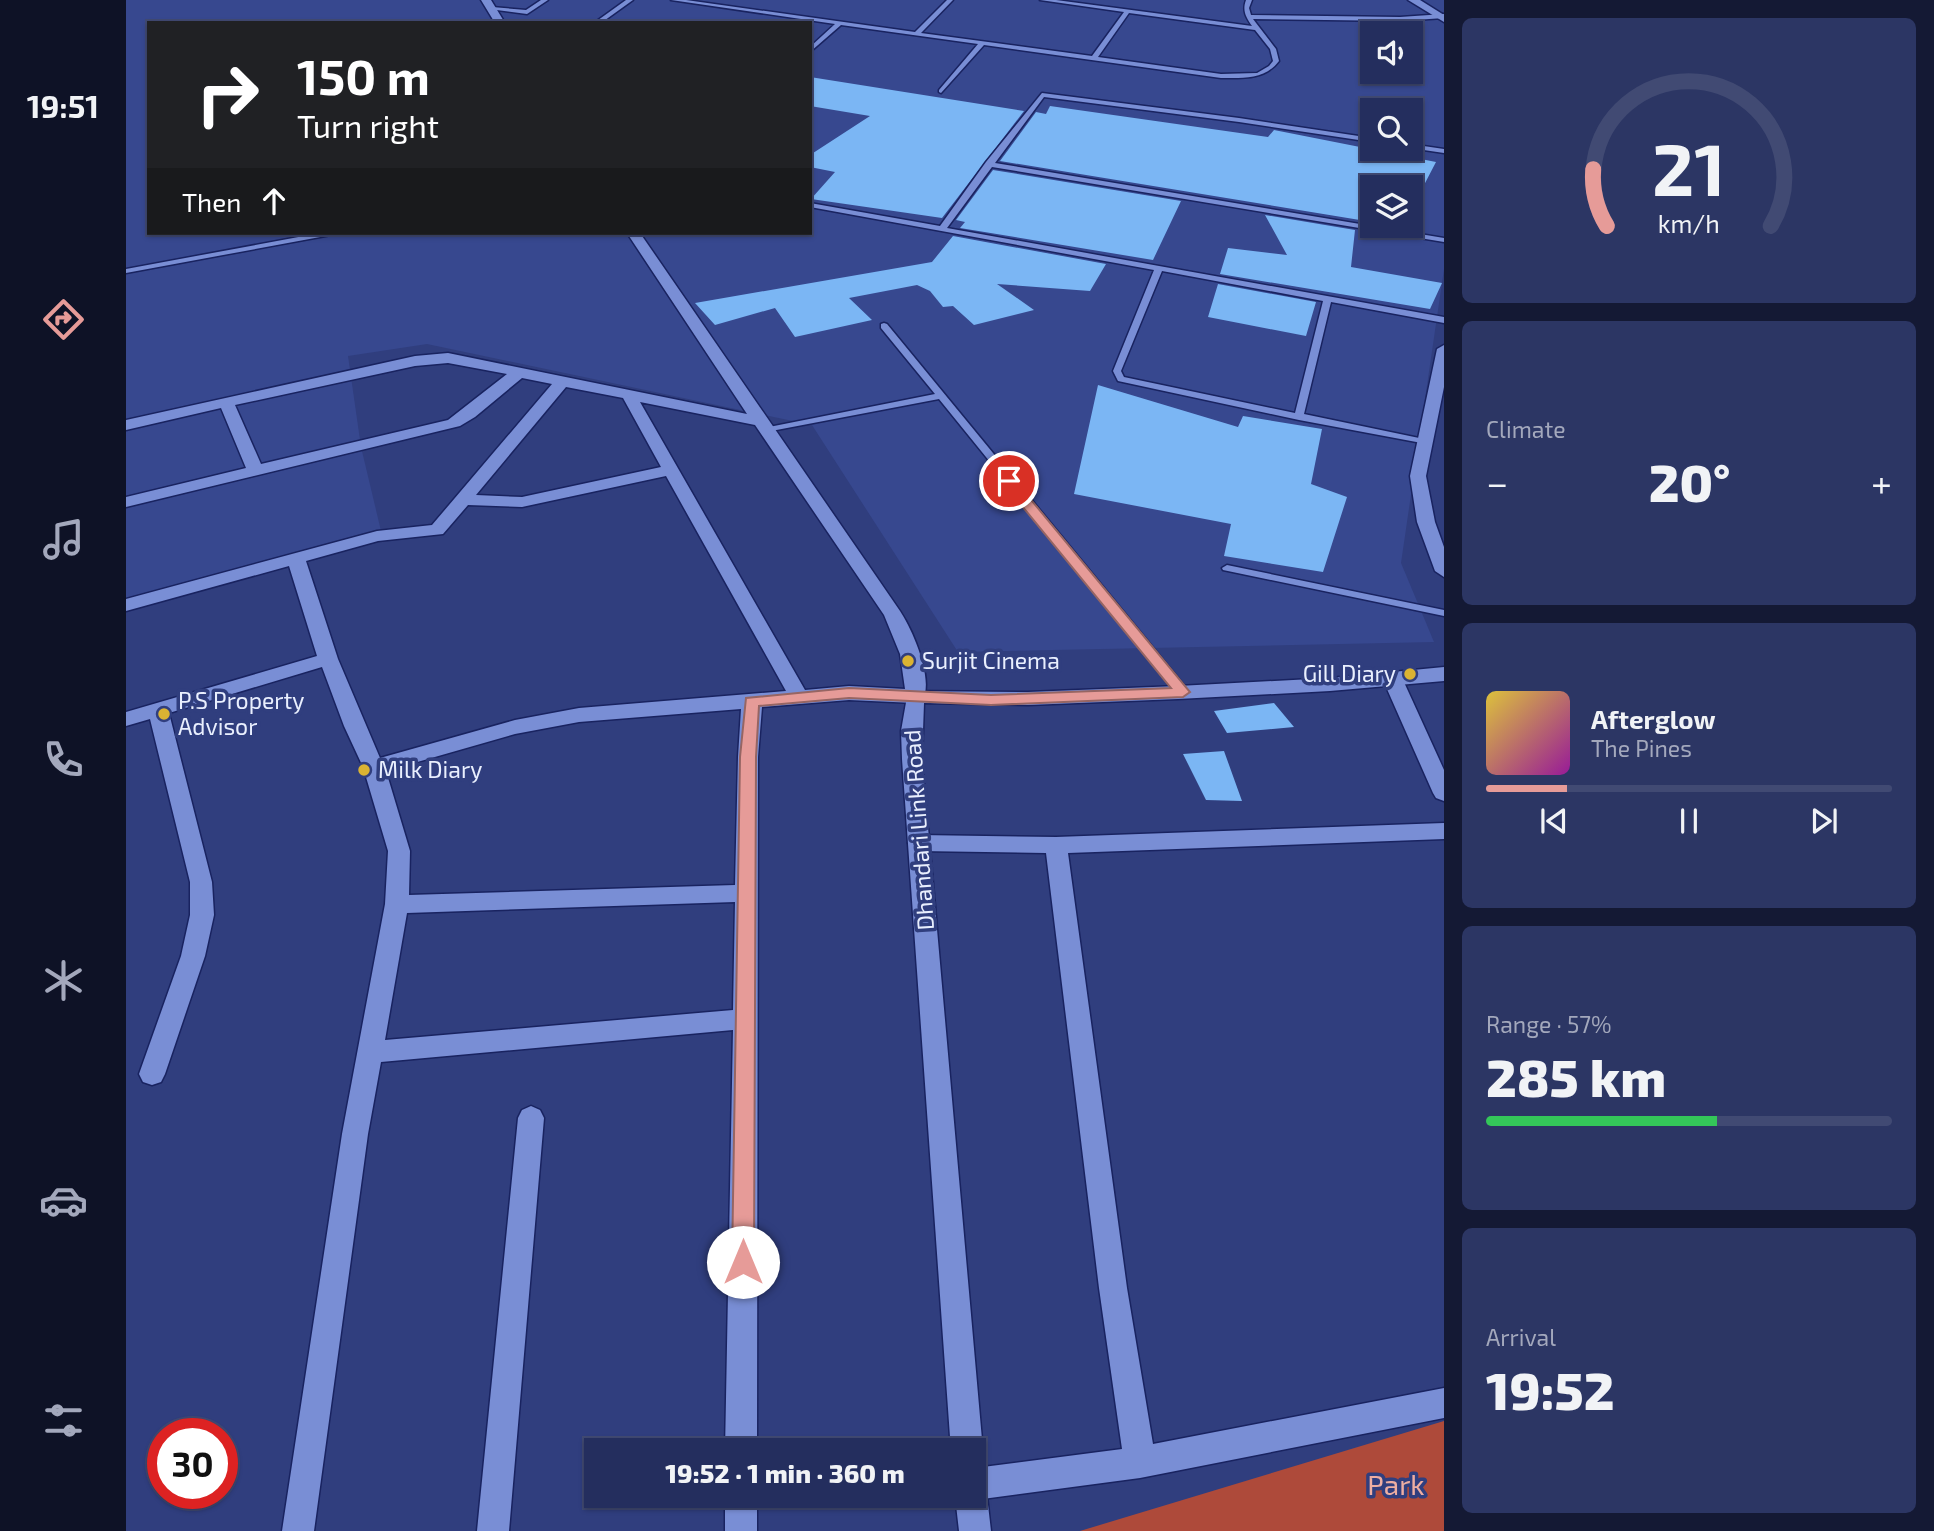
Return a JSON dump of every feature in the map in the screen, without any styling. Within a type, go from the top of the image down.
[{"type":"street","points":[[1413,0],[1443,17]]},
{"type":"street","points":[[489,5],[499,21]]},
{"type":"street","points":[[374,767],[515,727],[579,715],[849,693],[915,696],[914,663],[907,640],[766,426],[694,327],[635,235]]},
{"type":"street","points":[[1444,349],[1418,476],[1420,494],[1444,571]]},
{"type":"street","points":[[126,425],[430,359],[448,358],[628,394],[766,426]]},
{"type":"street","points":[[126,502],[454,423],[520,372]]},
{"type":"street","points":[[126,605],[391,533],[432,532],[440,527],[563,381]]},
{"type":"street","points":[[628,394],[799,697]]},
{"type":"street","points":[[226,402],[256,471]]},
{"type":"street","points":[[463,499],[522,502],[671,470]]},
{"type":"street","points":[[296,558],[328,659],[354,726],[374,767],[399,852],[397,904],[369,1052],[298,1531]]},
{"type":"street","points":[[126,719],[328,659]]},
{"type":"street","name":"Dhandari Link Road","points":[[966,1438],[911,731],[915,696],[991,700],[1393,680],[1444,674]]},
{"type":"street","points":[[1393,680],[1444,793]]},
{"type":"street","points":[[741,1438],[748,757],[752,701]]},
{"type":"street","points":[[152,1074],[193,956],[202,915],[201,882],[158,711]]},
{"type":"street","points":[[919,843],[1056,845],[1444,831]]},
{"type":"street","points":[[1056,845],[1111,1274],[1140,1462]]},
{"type":"street","points":[[397,904],[747,893]]},
{"type":"street","points":[[369,1052],[745,1019]]},
{"type":"street","points":[[493,1531],[531,1118]]},
{"type":"street","points":[[986,1483],[1140,1462],[1444,1403]]},
{"type":"street","points":[[741,1508],[741,1531]]},
{"type":"street","points":[[972,1508],[975,1531]]},
{"type":"lane","points":[[489,5],[527,12],[545,0]]},
{"type":"lane","points":[[600,21],[630,0]]},
{"type":"lane","points":[[674,0],[1221,76],[1260,74],[1271,70],[1276,61],[1273,49],[1249,17],[1246,8],[1249,0]]},
{"type":"lane","points":[[916,34],[950,0]]},
{"type":"lane","points":[[1043,0],[1257,27]]},
{"type":"lane","points":[[1093,59],[1128,11]]},
{"type":"lane","points":[[1249,17],[1443,17]]},
{"type":"lane","points":[[812,48],[840,23]]},
{"type":"lane","points":[[941,91],[982,43]]},
{"type":"lane","points":[[942,229],[1039,97],[1047,94],[1360,138]]},
{"type":"lane","points":[[1423,148],[1444,151]]},
{"type":"lane","points":[[989,164],[1444,240]]},
{"type":"lane","points":[[812,205],[1444,320]]},
{"type":"lane","points":[[126,271],[320,235]]},
{"type":"lane","points":[[1159,268],[1117,371],[1121,379],[1424,442]]},
{"type":"lane","points":[[1298,417],[1328,299]]},
{"type":"lane","points":[[884,326],[1183,692]]},
{"type":"lane","points":[[766,426],[939,396]]},
{"type":"lane","points":[[1227,568],[1444,613]]},
{"type":"shaded area","points":[[126,0],[1444,0],[1444,269],[1401,563],[1434,642],[958,652],[812,425],[427,344],[348,356],[361,447],[381,531],[126,600]]},
{"type":"green space","name":"Park","points":[[1444,1421],[1444,1531],[1080,1531]]},
{"type":"building","points":[[812,77],[1024,111],[942,218],[812,199],[835,172],[812,167],[812,154],[870,116],[812,106]]},
{"type":"building","points":[[1050,106],[1268,137],[1274,130],[1360,147],[1360,161],[1423,159],[1436,162],[1423,187],[1423,175],[1360,175],[1360,220],[1000,161],[1036,112],[1046,114]]},
{"type":"building","points":[[993,170],[1181,201],[1153,260],[960,228],[965,222],[956,220]]},
{"type":"building","points":[[1265,215],[1355,230],[1351,267],[1442,283],[1430,309],[1220,274],[1228,248],[1287,255]]},
{"type":"building","points":[[953,236],[1106,264],[1090,291],[997,284],[1034,310],[974,325],[953,306],[943,307],[930,291],[917,285],[849,298],[872,320],[795,337],[775,308],[715,325],[695,303],[932,262]]},
{"type":"building","points":[[1218,284],[1316,302],[1306,336],[1208,317]]},
{"type":"building","points":[[1098,385],[1238,427],[1243,416],[1322,429],[1311,484],[1347,497],[1323,572],[1224,556],[1231,524],[1074,494]]},
{"type":"building","points":[[1274,703],[1294,727],[1227,733],[1214,711]]},
{"type":"building","points":[[1224,751],[1242,801],[1206,800],[1183,754]]},
{"type":"place","name":"Surjit Cinema","points":[[908,661]]},
{"type":"place","name":"Gill Diary","points":[[1410,674]]},
{"type":"place","name":"P.S Property Advisor","points":[[164,714]]},
{"type":"place","name":"Milk Diary","points":[[364,770]]},
{"type":"route","points":[[743,1262],[748,757],[752,701],[849,693],[991,700],[1183,692],[1009,481]]}]
